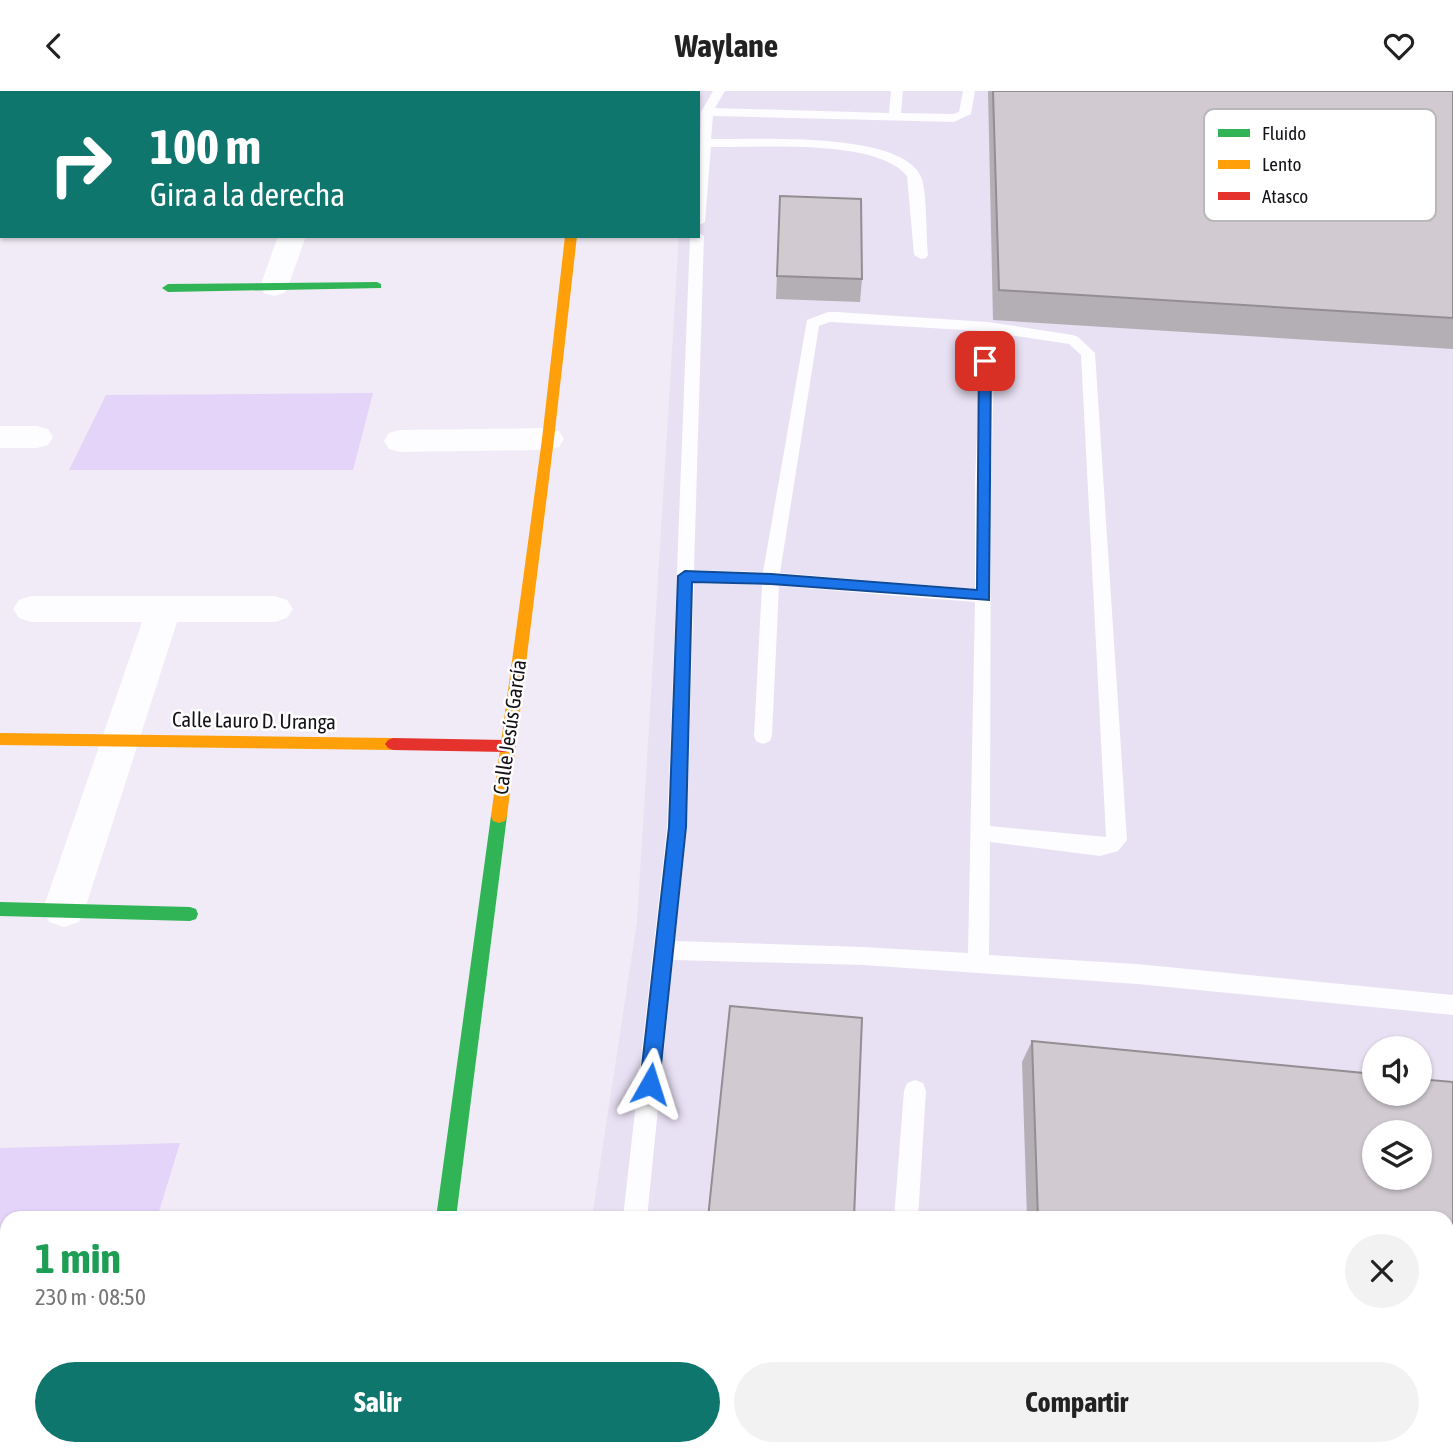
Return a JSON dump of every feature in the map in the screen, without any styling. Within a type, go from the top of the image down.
[{"type":"street","points":[[274,287],[291,238]]},
{"type":"street","name":"Calle Jesús García","points":[[447,1211],[548,439],[571,238]]},
{"type":"street","points":[[169,288],[377,286]]},
{"type":"street","points":[[0,437],[37,437]]},
{"type":"street","points":[[400,441],[548,439]]},
{"type":"street","points":[[31,609],[275,609]]},
{"type":"street","points":[[64,909],[164,609]]},
{"type":"street","name":"Calle Lauro D. Uranga","points":[[0,739],[506,746]]},
{"type":"street","points":[[0,909],[190,914]]},
{"type":"lane","points":[[700,190],[707,112],[719,91]]},
{"type":"lane","points":[[895,116],[897,91]]},
{"type":"lane","points":[[707,112],[961,116],[967,109],[969,91]]},
{"type":"lane","points":[[703,143],[829,147],[891,157],[908,168],[915,179],[921,255]]},
{"type":"lane","points":[[636,1211],[677,827],[697,238]]},
{"type":"lane","points":[[763,736],[771,579],[811,323],[836,317],[988,327],[1073,340],[1088,353],[1117,840],[1111,845],[1100,847],[981,832]]},
{"type":"lane","points":[[978,964],[984,596],[983,482],[988,327]]},
{"type":"lane","points":[[685,576],[771,579],[984,596]]},
{"type":"lane","points":[[664,950],[863,956],[1137,974],[1453,1005]]},
{"type":"lane","points":[[906,1211],[915,1091]]},
{"type":"shaded area","points":[[700,91],[1453,91],[1453,1211],[593,1211],[637,922],[679,238],[700,238]]},
{"type":"shaded area","points":[[373,393],[353,470],[69,470],[106,395]]},
{"type":"shaded area","points":[[180,1143],[159,1211],[0,1211],[0,1148]]},
{"type":"building","points":[[993,91],[1453,91],[1453,318],[999,290]]},
{"type":"building","points":[[780,196],[861,199],[862,279],[777,276]]},
{"type":"building","points":[[730,1006],[862,1018],[854,1211],[709,1211]]},
{"type":"building","points":[[1032,1041],[1362,1073],[1362,1106],[1432,1106],[1432,1080],[1453,1082],[1453,1211],[1038,1211]]},
{"type":"traffic: fast","points":[[168,288],[377,286]]},
{"type":"traffic: fast","points":[[447,1211],[499,816]]},
{"type":"traffic: fast","points":[[0,909],[190,914]]},
{"type":"traffic: slow","points":[[499,816],[548,439],[571,238]]},
{"type":"traffic: slow","points":[[0,739],[393,744]]},
{"type":"traffic: jam","points":[[393,744],[506,746]]},
{"type":"route","points":[[650,1084],[677,827],[685,576],[771,579],[984,596],[985,361]]}]
